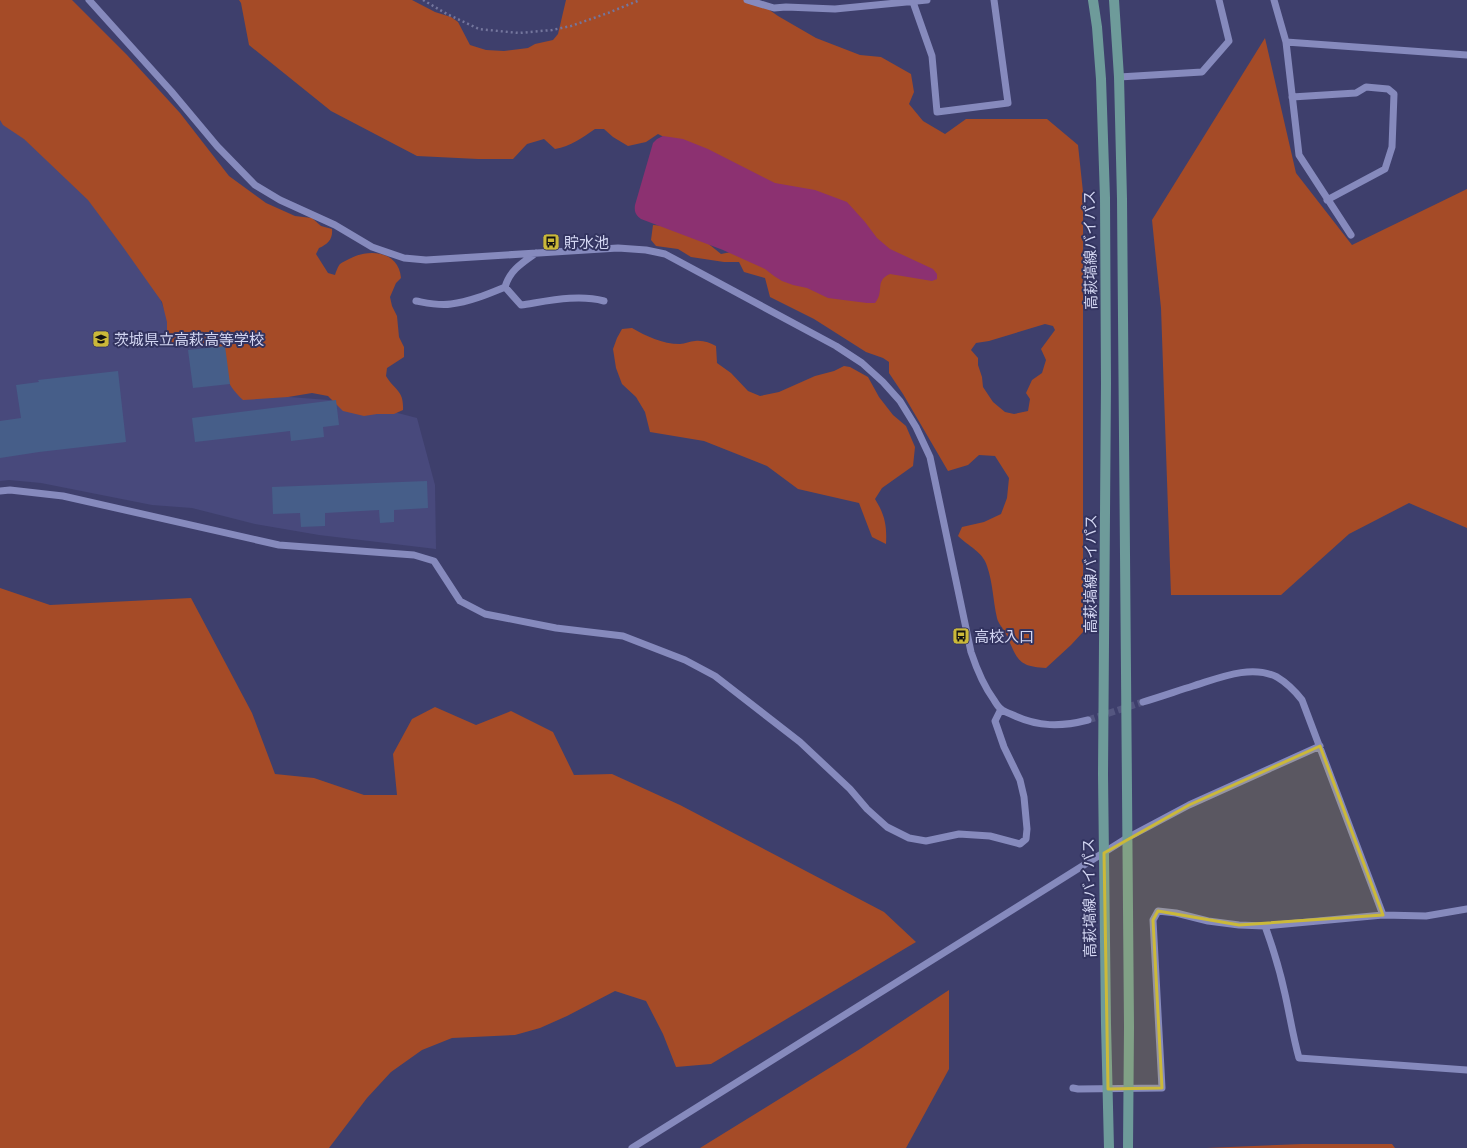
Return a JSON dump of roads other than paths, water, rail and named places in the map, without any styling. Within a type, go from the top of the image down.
[{"type":"main road","name":"高萩塙線バイパス","points":[[1093,0],[1097,27],[1101,79],[1105,198],[1106,384],[1104,853],[1109,1148]]},
{"type":"main road","points":[[1114,0],[1120,77],[1122,199],[1128,1148]]},
{"type":"street","points":[[90,0],[222,152],[255,185],[280,200],[335,225],[372,246],[404,258],[426,260],[618,248],[646,250],[665,254],[836,346],[862,363],[900,401],[916,427],[930,458],[971,652],[979,675],[988,691],[1001,710],[1023,720],[1042,725],[1058,726],[1072,725],[1088,720]]},
{"type":"street","points":[[746,0],[774,8],[835,9],[927,0]]},
{"type":"street","points":[[913,2],[932,56],[937,112],[1008,103],[994,0]]},
{"type":"street","points":[[1120,77],[1202,72],[1229,41],[1219,0]]},
{"type":"street","points":[[1274,0],[1286,42],[1299,155],[1351,235]]},
{"type":"street","points":[[1286,42],[1467,55]]},
{"type":"street","points":[[1292,97],[1356,93],[1366,87],[1388,89],[1394,94],[1392,147],[1385,169],[1327,200]]},
{"type":"street","points":[[505,287],[513,270],[536,253]]},
{"type":"street","points":[[505,287],[521,305],[581,298],[596,298],[604,300]]},
{"type":"street","points":[[416,301],[429,304],[449,305],[469,300],[505,287]]},
{"type":"street","points":[[0,491],[10,490],[63,496],[279,544],[414,555],[434,561],[460,601],[486,614],[556,628],[622,636],[685,660],[715,676],[800,742],[887,827],[909,838],[926,841],[959,834],[990,836],[1020,844],[1026,838],[1027,829],[1024,797],[1020,780],[1004,747],[995,722],[1001,710]]},
{"type":"street","points":[[1143,702],[1232,674],[1252,672],[1265,673],[1276,677],[1293,689],[1302,700],[1383,915]]},
{"type":"street","points":[[632,1148],[1127,838],[1190,805],[1320,746]]},
{"type":"street","points":[[1076,1089],[1162,1088],[1153,920],[1158,911],[1176,913],[1208,921],[1239,925],[1265,926],[1383,915],[1426,916],[1467,909]]},
{"type":"street","points":[[1265,926],[1275,954],[1285,994],[1294,1042],[1299,1058],[1467,1070]]},
{"type":"tunnel","points":[[1088,720],[1143,702]]},
{"type":"place","name":"貯水池","points":[[551,242]]},
{"type":"place","name":"茨城県立高萩高等学校","points":[[101,339]]},
{"type":"place","name":"高校入口","points":[[961,636]]}]
